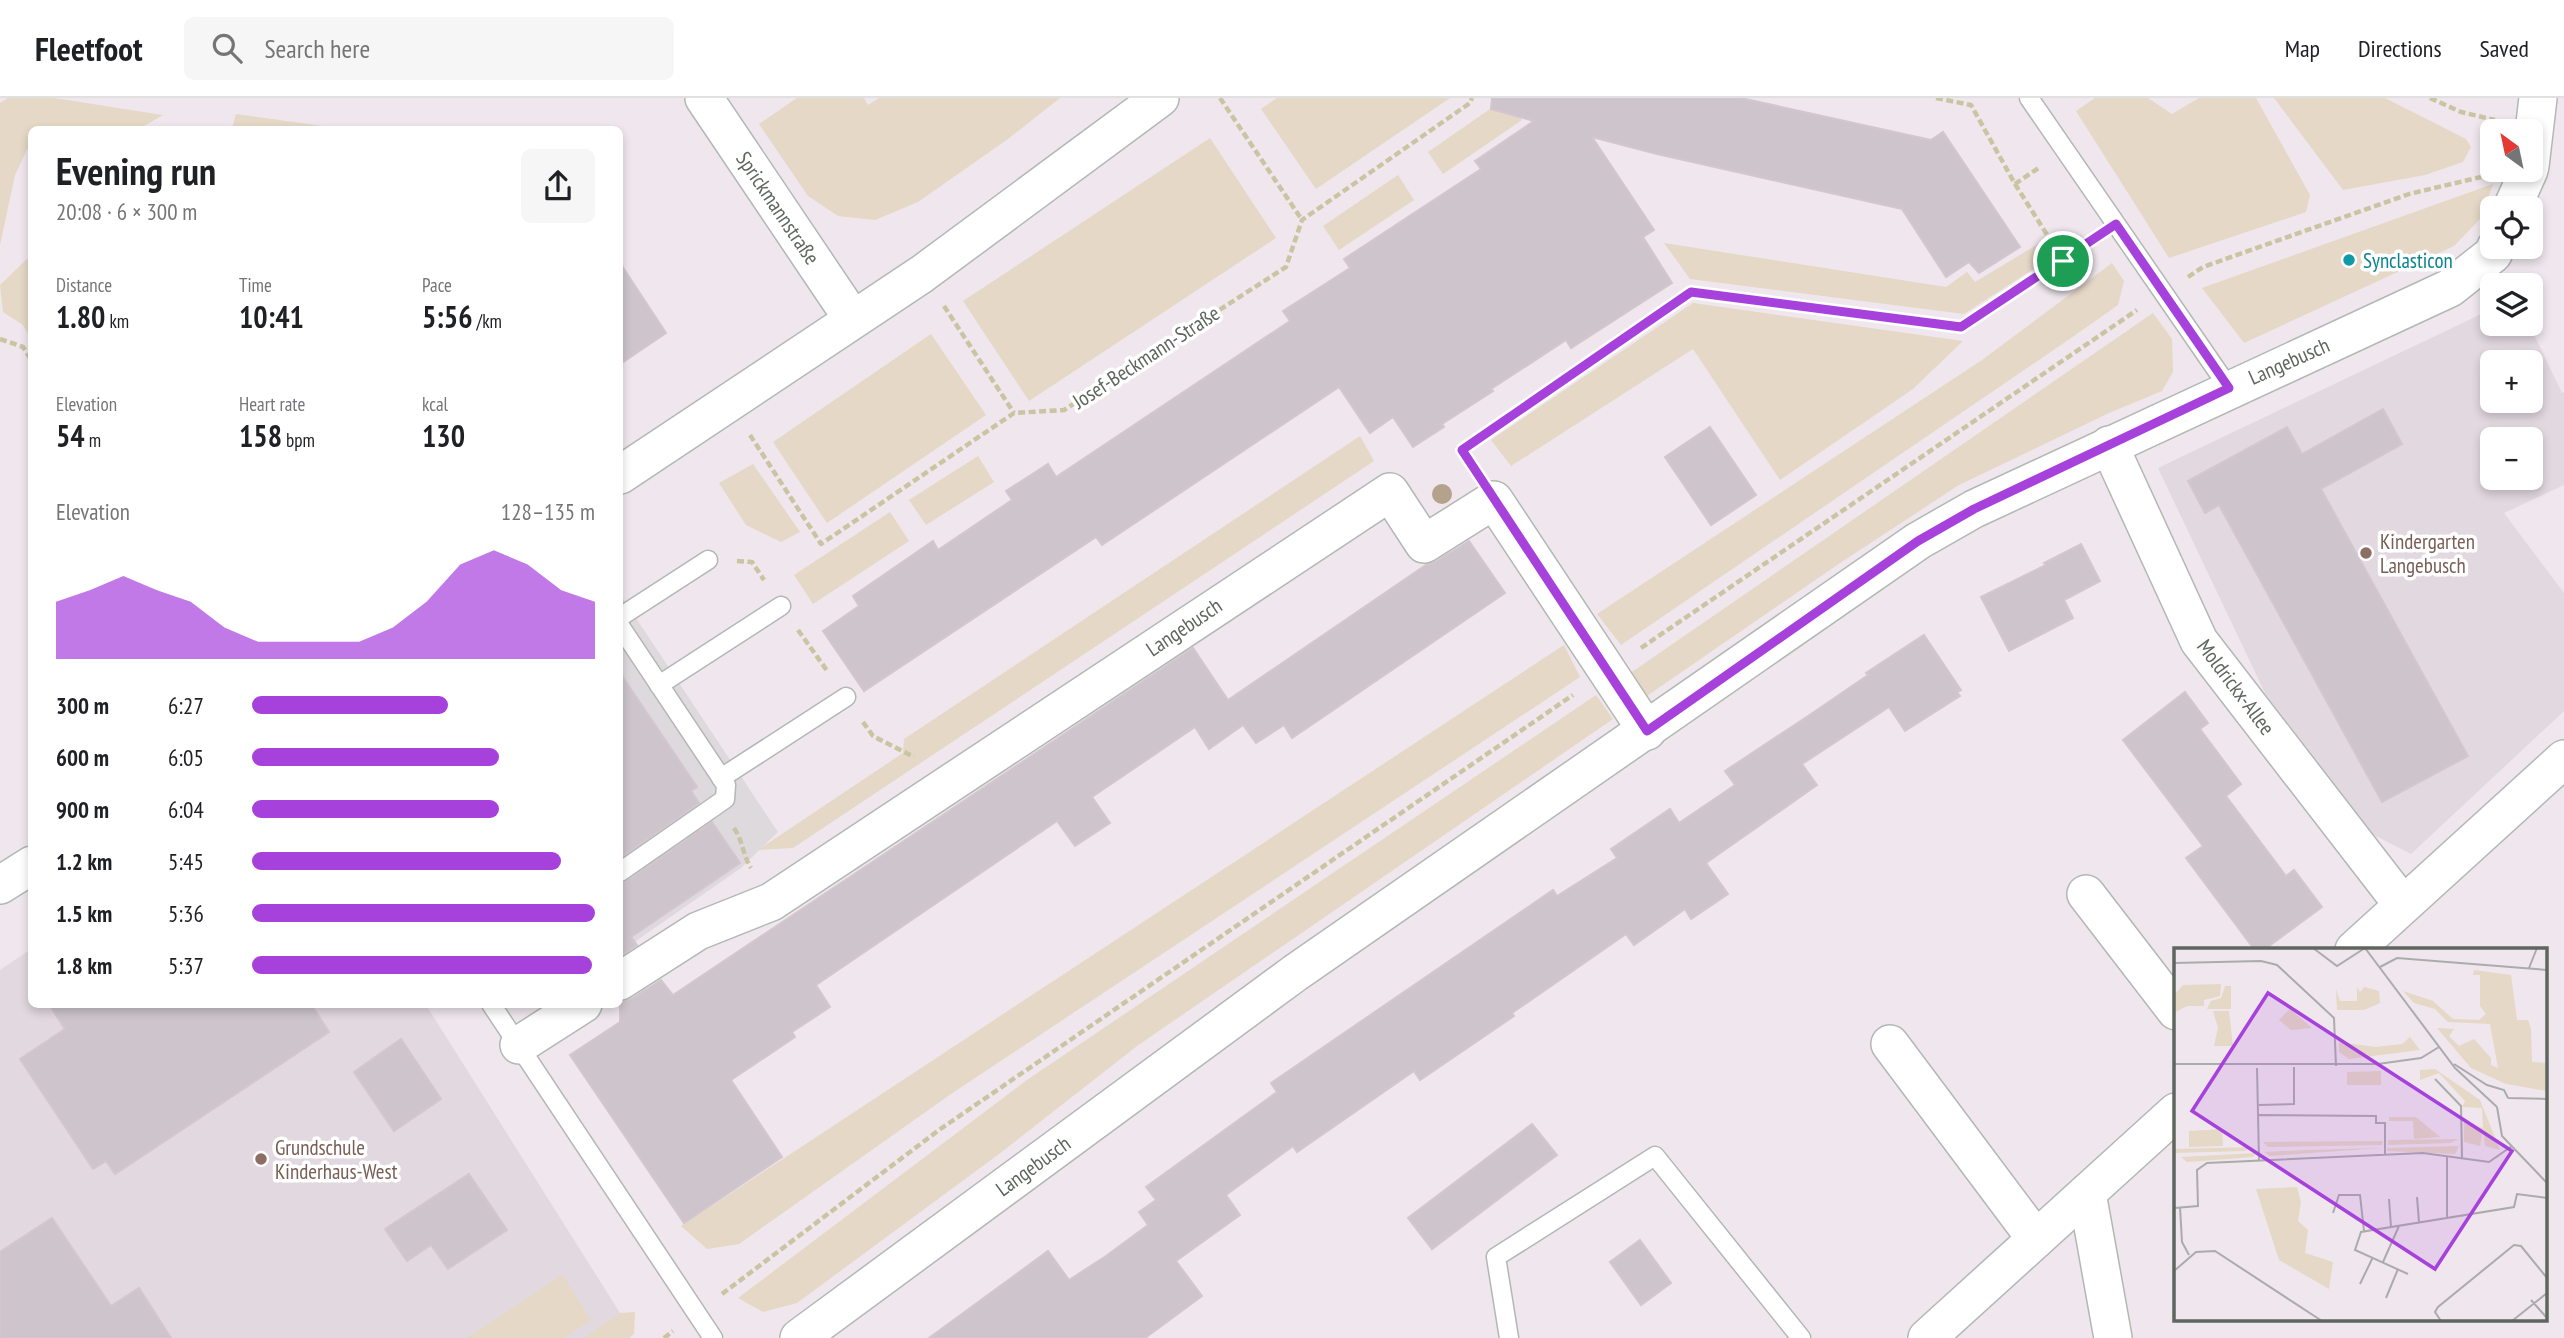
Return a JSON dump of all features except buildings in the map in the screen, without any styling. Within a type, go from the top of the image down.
[{"type":"street","name":"Sprickmannstraße","points":[[704,98],[852,318]]},
{"type":"street","points":[[623,473],[852,318],[922,274],[1160,98]]},
{"type":"street","points":[[2536,119],[2538,98]]},
{"type":"street","name":"Langebusch","points":[[799,1338],[1295,973],[1918,541],[1974,509],[2229,388],[2449,288],[2487,259]]},
{"type":"street","name":"Moldrickx-Allee","points":[[2109,445],[2199,640],[2403,905]]},
{"type":"street","name":"Langebusch","points":[[623,979],[698,931],[771,902],[1390,492],[1424,544],[1494,500]]},
{"type":"street","points":[[1494,500],[1647,731]]},
{"type":"street","points":[[2356,948],[2564,759]]},
{"type":"street","points":[[0,885],[28,868]]},
{"type":"street","points":[[2086,894],[2174,1010]]},
{"type":"street","points":[[519,1045],[577,1008]]},
{"type":"street","points":[[1890,1044],[2036,1239]]},
{"type":"street","points":[[1927,1338],[2174,1113]]},
{"type":"street","points":[[2087,1193],[2113,1338]]},
{"type":"lane","points":[[2028,98],[2229,388]]},
{"type":"lane","points":[[623,615],[708,559]]},
{"type":"lane","points":[[659,685],[780,606]]},
{"type":"lane","points":[[623,631],[726,785],[725,799],[623,870]]},
{"type":"lane","points":[[721,778],[846,697]]},
{"type":"lane","points":[[494,1008],[713,1338]]},
{"type":"lane","points":[[1509,1338],[1496,1257],[1655,1156],[1801,1338]]},
{"type":"path","points":[[1220,98],[1302,220],[1470,103],[1472,98]]},
{"type":"path","points":[[1936,98],[1971,105],[2014,184],[2063,261]]},
{"type":"path","points":[[2014,184],[2065,151]]},
{"type":"path","points":[[664,1338],[939,1130],[2203,267],[2409,194],[2480,177]]},
{"type":"path","name":"Josef-Beckmann-Straße","points":[[1014,413],[1063,410],[1286,267],[1302,220]]},
{"type":"path","points":[[1494,500],[1462,450],[1691,292],[1961,327],[2116,224]]},
{"type":"path","points":[[728,401],[821,544],[1014,413],[922,274]]},
{"type":"path","points":[[0,339],[23,348],[28,355]]},
{"type":"path","points":[[708,559],[752,562],[780,606],[873,736],[913,755],[936,792]]},
{"type":"path","points":[[718,804],[742,840],[746,861],[771,902]]},
{"type":"shaded area","points":[[8,98],[54,98],[163,115],[144,126],[28,126],[28,147],[15,175],[0,245],[0,103]]},
{"type":"shaded area","points":[[797,98],[864,98],[868,105],[879,98],[1060,98],[1008,139],[918,202],[875,220],[838,216],[808,196],[759,124]]},
{"type":"shaded area","points":[[1277,98],[1450,98],[1316,189],[1261,109]]},
{"type":"shaded area","points":[[1506,98],[1522,120],[1443,174],[1428,152]]},
{"type":"shaded area","points":[[2095,98],[2148,98],[2172,114],[2199,98],[2256,98],[2310,195],[2306,212],[2169,258],[2076,111]]},
{"type":"shaded area","points":[[2274,98],[2385,98],[2466,139],[2471,147],[2463,162],[2425,175],[2343,190]]},
{"type":"shaded area","points":[[236,114],[322,126],[233,126]]},
{"type":"shaded area","points":[[1210,138],[1276,238],[1029,401],[963,301]]},
{"type":"shaded area","points":[[1398,175],[1414,200],[1339,250],[1323,226]]},
{"type":"shaded area","points":[[2493,184],[2489,196],[2480,196],[2480,219],[2454,246],[2244,343],[2202,288]]},
{"type":"shaded area","points":[[1664,243],[1946,287],[1967,272],[1975,282],[2040,243],[2047,260],[1964,314],[1690,279]]},
{"type":"shaded area","points":[[28,259],[28,334],[23,325],[3,312],[0,285]]},
{"type":"shaded area","points":[[2112,263],[2124,281],[2118,305],[1621,645],[1597,614],[1982,360]]},
{"type":"shaded area","points":[[1693,303],[1963,341],[1913,389],[1780,480],[1693,349],[1511,466],[1491,440]]},
{"type":"shaded area","points":[[2153,313],[2172,339],[2173,372],[2162,391],[2109,413],[1959,485],[1644,698],[1629,674]]},
{"type":"shaded area","name":"Kindergarten Langebusch","points":[[2480,315],[2480,336],[2535,336],[2541,350],[2480,350],[2480,413],[2543,413],[2543,353],[2562,393],[2564,392],[2564,485],[2504,513],[2564,593],[2564,711],[2411,854],[2370,833],[2265,693],[2158,468]]},
{"type":"shaded area","points":[[931,334],[986,415],[827,523],[773,442]]},
{"type":"shaded area","points":[[1360,436],[1374,461],[793,848],[758,850],[903,753],[904,739]]},
{"type":"shaded area","points":[[978,456],[994,482],[926,525],[909,500]]},
{"type":"shaded area","points":[[753,464],[800,532],[781,542],[746,525],[719,483]]},
{"type":"shaded area","points":[[890,512],[909,541],[813,604],[794,575]]},
{"type":"shaded area","points":[[623,599],[778,832],[741,868],[623,950]]},
{"type":"shaded area","points":[[1564,645],[1580,677],[951,1094],[739,1244],[707,1249],[681,1226]]},
{"type":"shaded area","points":[[1596,695],[1613,719],[1137,1046],[999,1154],[797,1303],[763,1312],[738,1298],[1027,1080]]},
{"type":"shaded area","name":"Grundschule Kinderhaus-West","points":[[28,951],[28,1008],[428,1008],[620,1313],[583,1338],[0,1338],[0,970]]},
{"type":"shaded area","points":[[562,1275],[591,1320],[564,1338],[467,1338]]},
{"type":"shaded area","points":[[635,1312],[634,1334],[629,1338],[583,1338],[620,1313]]},
{"type":"place","name":"Synclasticon","points":[[2349,260]]},
{"type":"place","name":"Kindergarten Langebusch","points":[[2366,553]]},
{"type":"place","name":"Grundschule Kinderhaus-West","points":[[261,1159]]},
{"type":"route","points":[[2116,224],[2229,388],[1974,509],[1918,541],[1647,731],[1462,450],[1691,292],[1961,327],[2063,261],[2116,224]]}]
